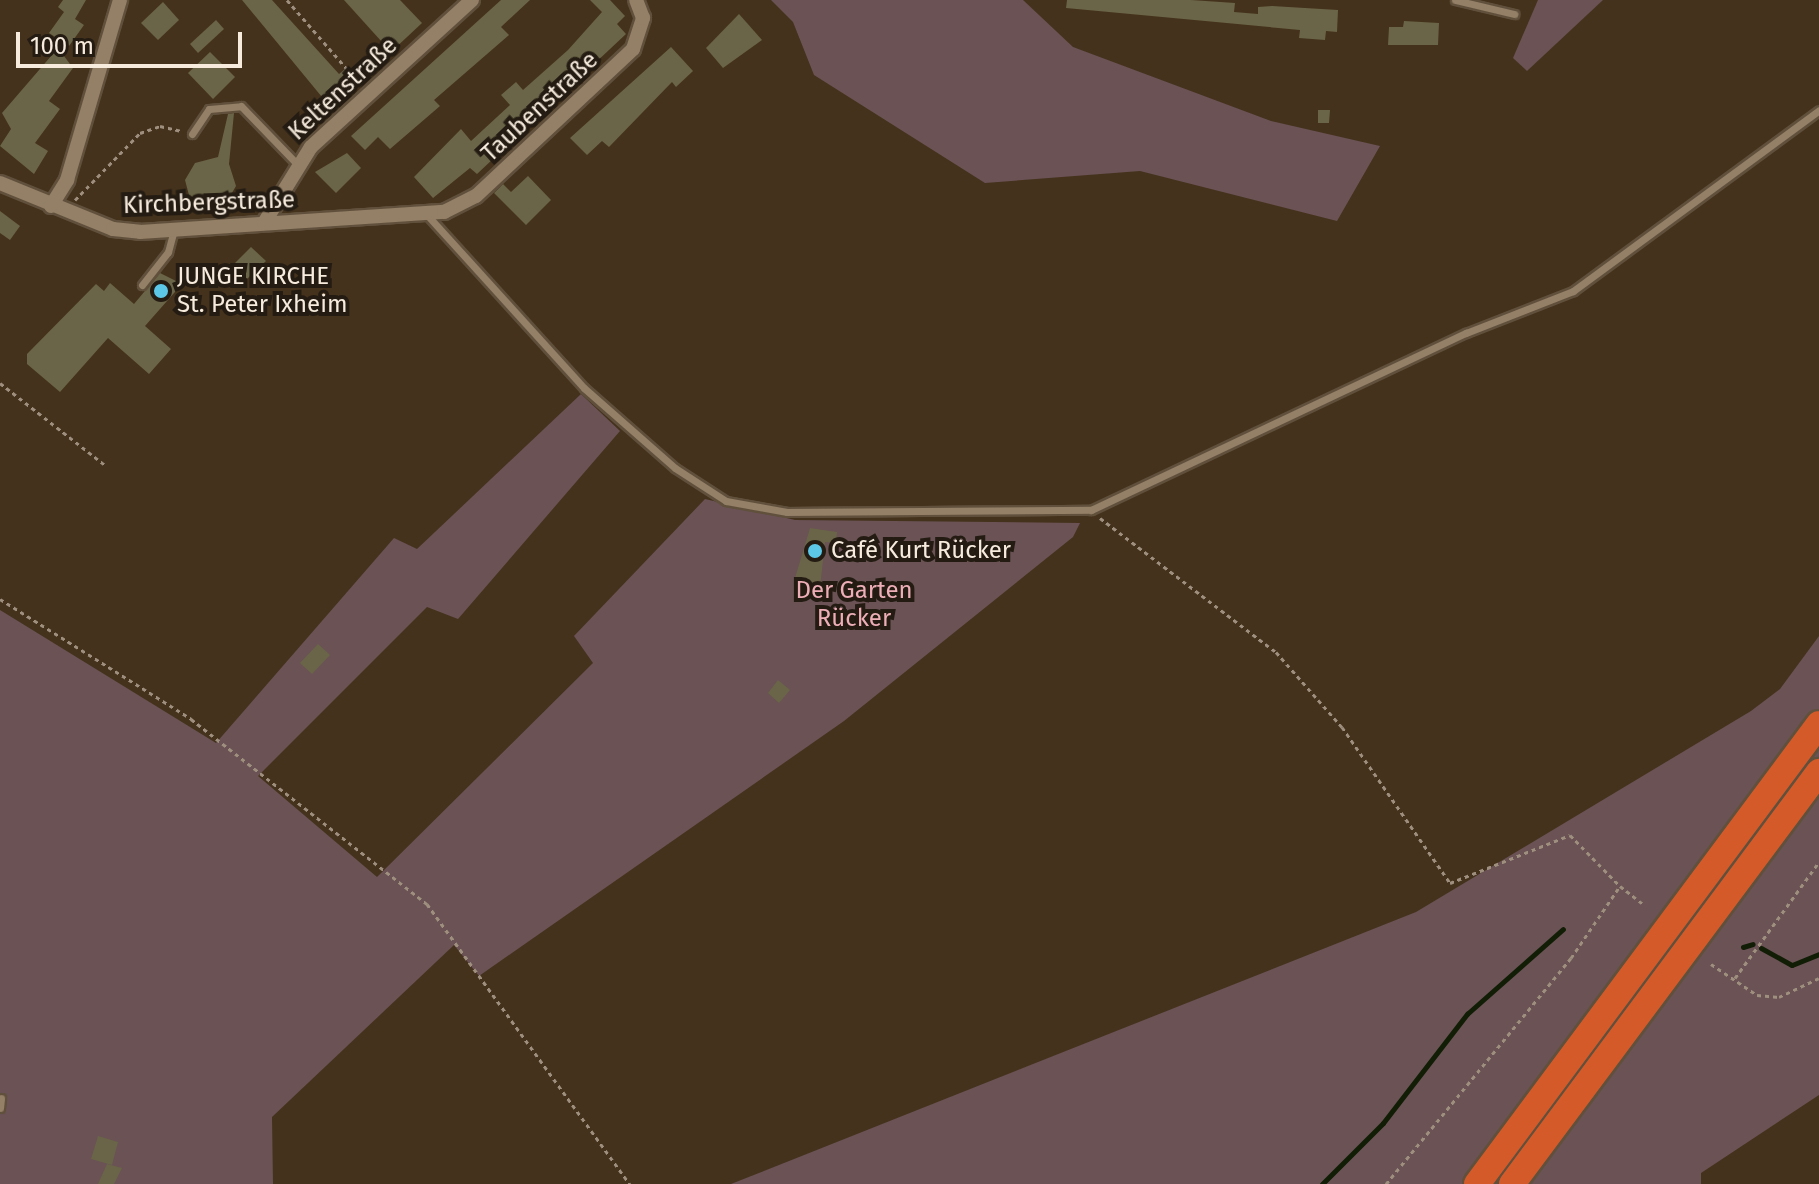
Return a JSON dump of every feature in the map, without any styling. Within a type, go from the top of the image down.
[{"type":"highway","points":[[1477,1184],[1819,724]]},
{"type":"highway","points":[[1512,1184],[1819,772]]},
{"type":"street","points":[[58,209],[120,0]]},
{"type":"street","name":"Keltenstraße","points":[[264,223],[297,164],[472,0]]},
{"type":"street","name":"Taubenstraße","points":[[428,216],[476,196],[633,49],[643,18],[636,0]]},
{"type":"street","name":"Kirchbergstraße","points":[[0,183],[113,229],[174,230],[428,216]]},
{"type":"lane","points":[[1455,0],[1514,14]]},
{"type":"lane","points":[[192,134],[209,109],[241,106],[297,164]]},
{"type":"lane","points":[[428,216],[584,388],[675,468],[726,501],[787,512],[1091,510],[1466,333],[1573,291],[1819,110]]},
{"type":"lane","points":[[142,285],[168,252],[174,230]]},
{"type":"lane","points":[[0,1108],[1,1098]]},
{"type":"path","points":[[287,0],[369,94]]},
{"type":"path","points":[[58,209],[151,126],[192,134]]},
{"type":"path","points":[[0,383],[105,465]]},
{"type":"path","points":[[1091,510],[1276,652],[1342,727],[1450,883],[1570,835],[1620,886],[1644,905]]},
{"type":"path","points":[[0,599],[191,719],[427,904],[630,1184]]},
{"type":"path","points":[[1735,978],[1819,862]]},
{"type":"path","points":[[1386,1184],[1571,958],[1620,886]]},
{"type":"path","points":[[1711,964],[1757,995],[1779,997],[1819,978]]},
{"type":"green space","points":[[771,0],[1023,0],[1073,47],[1271,121],[1380,146],[1337,221],[1140,171],[985,183],[814,75],[793,22]]},
{"type":"green space","points":[[1538,0],[1603,0],[1527,71],[1513,58]]},
{"type":"green space","name":"Der Garten Rücker","points":[[581,394],[620,431],[458,619],[427,607],[258,776],[377,877],[593,663],[574,636],[705,499],[795,520],[1080,523],[1073,537],[844,721],[479,976],[454,945],[272,1117],[273,1184],[0,1184],[0,610],[216,743],[394,538],[417,549]]},
{"type":"green space","points":[[1819,636],[1819,1095],[1701,1173],[1701,1184],[731,1184],[1416,912],[1751,711],[1780,689]]},
{"type":"building","points":[[63,0],[86,0],[75,19],[84,25],[69,46],[49,33],[64,12],[58,7]]},
{"type":"building","points":[[242,0],[272,0],[339,74],[345,69],[358,84],[331,108]]},
{"type":"building","points":[[344,0],[400,0],[422,23],[391,52]]},
{"type":"building","points":[[501,0],[530,0],[501,27],[509,35],[434,100],[440,106],[390,149],[378,137],[365,150],[351,136]]},
{"type":"building","points":[[590,0],[610,0],[625,16],[617,24],[626,34],[477,174],[470,168],[433,198],[414,177],[461,129],[471,141],[510,105],[501,95],[516,82],[523,90],[568,50],[602,12]]},
{"type":"building","points":[[1067,0],[1235,3],[1234,12],[1258,14],[1258,7],[1272,6],[1338,10],[1337,32],[1326,31],[1325,40],[1299,38],[1300,30],[1066,8]]},
{"type":"building","points":[[163,2],[179,20],[158,40],[141,23]]},
{"type":"building","points":[[739,14],[762,40],[723,68],[706,48]]},
{"type":"building","points":[[216,20],[224,29],[198,53],[190,44]]},
{"type":"building","points":[[1404,21],[1439,23],[1438,45],[1388,45],[1389,27],[1403,27]]},
{"type":"building","points":[[671,47],[693,71],[676,87],[672,82],[609,147],[602,141],[587,155],[570,138]]},
{"type":"building","points":[[58,48],[73,68],[49,101],[60,109],[35,143],[48,151],[34,174],[0,146],[11,129],[2,113]]},
{"type":"building","points":[[210,52],[235,77],[213,99],[188,73]]},
{"type":"building","points":[[1318,110],[1330,110],[1329,123],[1318,123]]},
{"type":"building","points":[[234,113],[229,164],[236,186],[226,203],[207,209],[190,199],[185,180],[195,163],[218,157],[228,114]]},
{"type":"building","points":[[347,153],[361,168],[336,193],[315,172]]},
{"type":"building","points":[[528,176],[551,200],[526,225],[494,193],[503,184],[511,192]]},
{"type":"building","points":[[0,211],[20,226],[10,240],[0,233]]},
{"type":"building","points":[[251,247],[266,261],[247,279],[233,265]]},
{"type":"building","points":[[160,273],[182,284],[145,326],[171,349],[149,374],[108,338],[60,392],[27,364],[27,354],[96,284],[104,291],[110,283],[134,304]]},
{"type":"building","points":[[810,528],[837,532],[836,543],[825,542],[819,597],[805,595],[807,584],[795,578]]},
{"type":"building","points":[[318,644],[330,655],[312,674],[300,663]]},
{"type":"building","points":[[778,680],[790,690],[779,703],[768,693]]},
{"type":"building","points":[[98,1136],[118,1142],[112,1165],[91,1159]]},
{"type":"building","points":[[107,1164],[122,1168],[114,1184],[98,1184]]},
{"type":"waterway","points":[[1322,1184],[1383,1123],[1467,1014],[1563,929]]},
{"type":"waterway","points":[[1743,947],[1753,944]]},
{"type":"waterway","points":[[1761,948],[1792,965],[1819,954]]},
{"type":"place","name":"JUNGE KIRCHE St. Peter Ixheim","points":[[161,291]]},
{"type":"place","name":"Café Kurt Rücker","points":[[815,551]]}]
